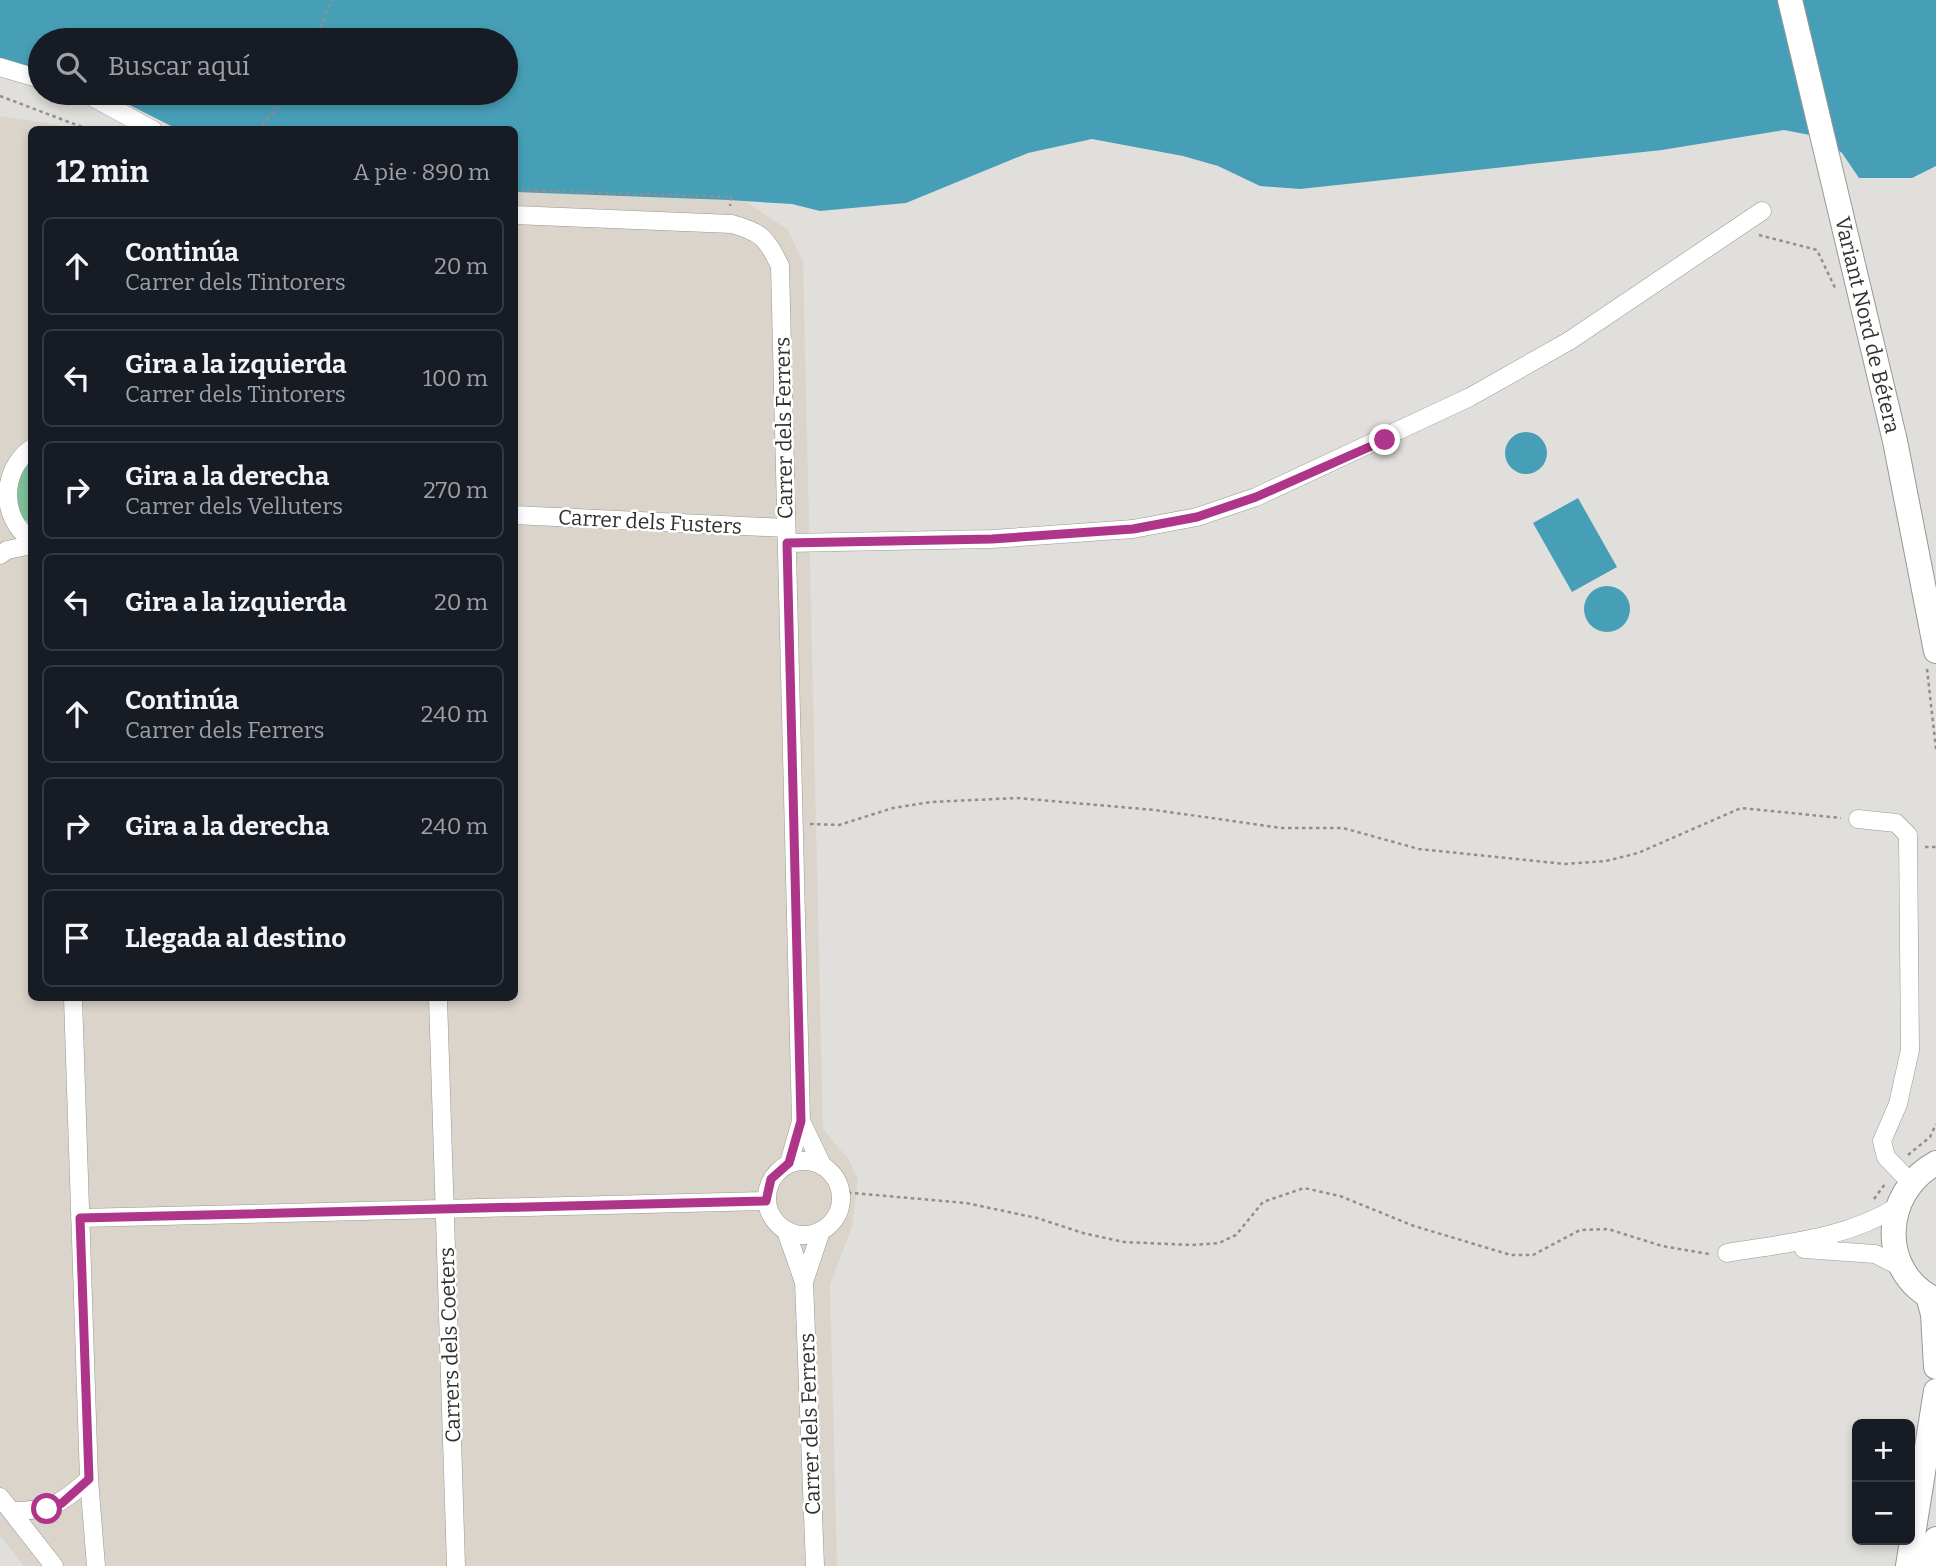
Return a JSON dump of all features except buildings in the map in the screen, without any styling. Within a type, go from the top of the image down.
[{"type":"main road","name":"Variant Nord de Bétera","points":[[1790,0],[1899,380],[1936,563]]},
{"type":"main road","name":"Variant Nord de Bétera","points":[[1805,0],[1861,255],[1936,651]]},
{"type":"main road","points":[[1936,1163],[1910,1182],[1893,1221],[1893,1242],[1902,1267],[1911,1282],[1932,1298],[1936,1367]]},
{"type":"main road","points":[[1908,1566],[1936,1391]]},
{"type":"main road","points":[[1930,1566],[1936,1539]]},
{"type":"street","points":[[0,67],[28,75]]},
{"type":"street","points":[[107,105],[146,126]]},
{"type":"street","name":"Carrer dels Fusters","points":[[518,515],[787,536],[992,539],[1133,529],[1197,517],[1268,492],[1471,397],[1569,341],[1762,211]]},
{"type":"street","points":[[518,215],[730,224]]},
{"type":"street","name":"Carrer dels Ferrers","points":[[730,224],[757,231],[769,243],[780,266],[801,1121],[789,1163]]},
{"type":"street","points":[[0,458],[25,452]]},
{"type":"street","points":[[25,452],[1,486],[2,511],[28,538]]},
{"type":"street","points":[[0,555],[28,543]]},
{"type":"street","points":[[1858,819],[1896,823],[1908,835],[1910,1050],[1898,1104],[1882,1142],[1886,1157],[1910,1182]]},
{"type":"street","points":[[73,1001],[89,1479],[96,1566]]},
{"type":"street","name":"Carrers dels Coeters","points":[[438,1001],[456,1566]]},
{"type":"street","name":"Carrer dels Ferrers","points":[[801,1121],[822,1165]]},
{"type":"street","points":[[806,1160],[822,1165],[838,1182],[841,1192],[837,1215],[821,1231],[798,1234],[786,1231],[776,1223],[766,1201],[771,1179],[789,1163],[806,1160]]},
{"type":"street","points":[[80,1218],[766,1201]]},
{"type":"street","points":[[1727,1253],[1839,1234],[1871,1223],[1897,1207]]},
{"type":"street","name":"Carrer dels Ferrers","points":[[786,1231],[804,1282],[815,1566]]},
{"type":"street","name":"Carrer dels Ferrers","points":[[804,1282],[821,1231]]},
{"type":"street","points":[[1727,1253],[1841,1250],[1875,1254],[1902,1267]]},
{"type":"street","points":[[12,1511],[34,1511],[62,1503],[89,1479]]},
{"type":"street","points":[[0,1497],[54,1566]]},
{"type":"path","points":[[320,28],[332,0]]},
{"type":"path","points":[[0,96],[79,126]]},
{"type":"path","points":[[261,126],[280,105]]},
{"type":"path","points":[[518,190],[731,197],[730,224]]},
{"type":"path","points":[[1734,229],[1817,250],[1835,289],[1844,294]]},
{"type":"path","points":[[793,823],[839,825],[893,808],[930,802],[1017,798],[1155,810],[1281,828],[1343,828],[1419,849],[1565,864],[1606,861],[1638,853],[1741,808],[1858,819]]},
{"type":"path","points":[[841,1192],[966,1203],[1038,1218],[1083,1233],[1124,1242],[1192,1245],[1219,1243],[1236,1235],[1263,1202],[1304,1188],[1340,1196],[1415,1226],[1511,1255],[1533,1255],[1580,1230],[1608,1229],[1704,1255],[1727,1253]]},
{"type":"shaded area","points":[[0,116],[63,126],[28,126],[28,1001],[518,1001],[518,192],[745,201],[788,230],[803,262],[823,1129],[849,1160],[858,1180],[852,1226],[830,1285],[837,1566],[24,1566],[0,1536]]},
{"type":"green space","points":[[28,462],[28,522],[17,512],[13,480]]},
{"type":"water","points":[[0,0],[1936,0],[1936,166],[1912,178],[1859,178],[1842,153],[1820,137],[1784,130],[1662,150],[1300,189],[1260,186],[1218,166],[1183,156],[1092,139],[1028,153],[906,203],[820,211],[792,204],[518,192],[518,126],[171,126],[130,105],[518,105],[518,28],[28,28],[28,67],[0,59]]},
{"type":"water","points":[[1526,432],[1541,438],[1547,453],[1541,468],[1526,474],[1511,468],[1505,453],[1511,438]]},
{"type":"water","points":[[1578,498],[1617,567],[1572,592],[1533,523]]},
{"type":"water","points":[[1607,586],[1623,593],[1630,609],[1623,625],[1607,632],[1591,625],[1584,609],[1591,593]]},
{"type":"route","points":[[47,1509],[62,1503],[89,1479],[80,1218],[766,1201],[771,1179],[789,1163],[801,1121],[787,543],[992,539],[1133,529],[1197,517],[1256,497],[1385,440]]}]
